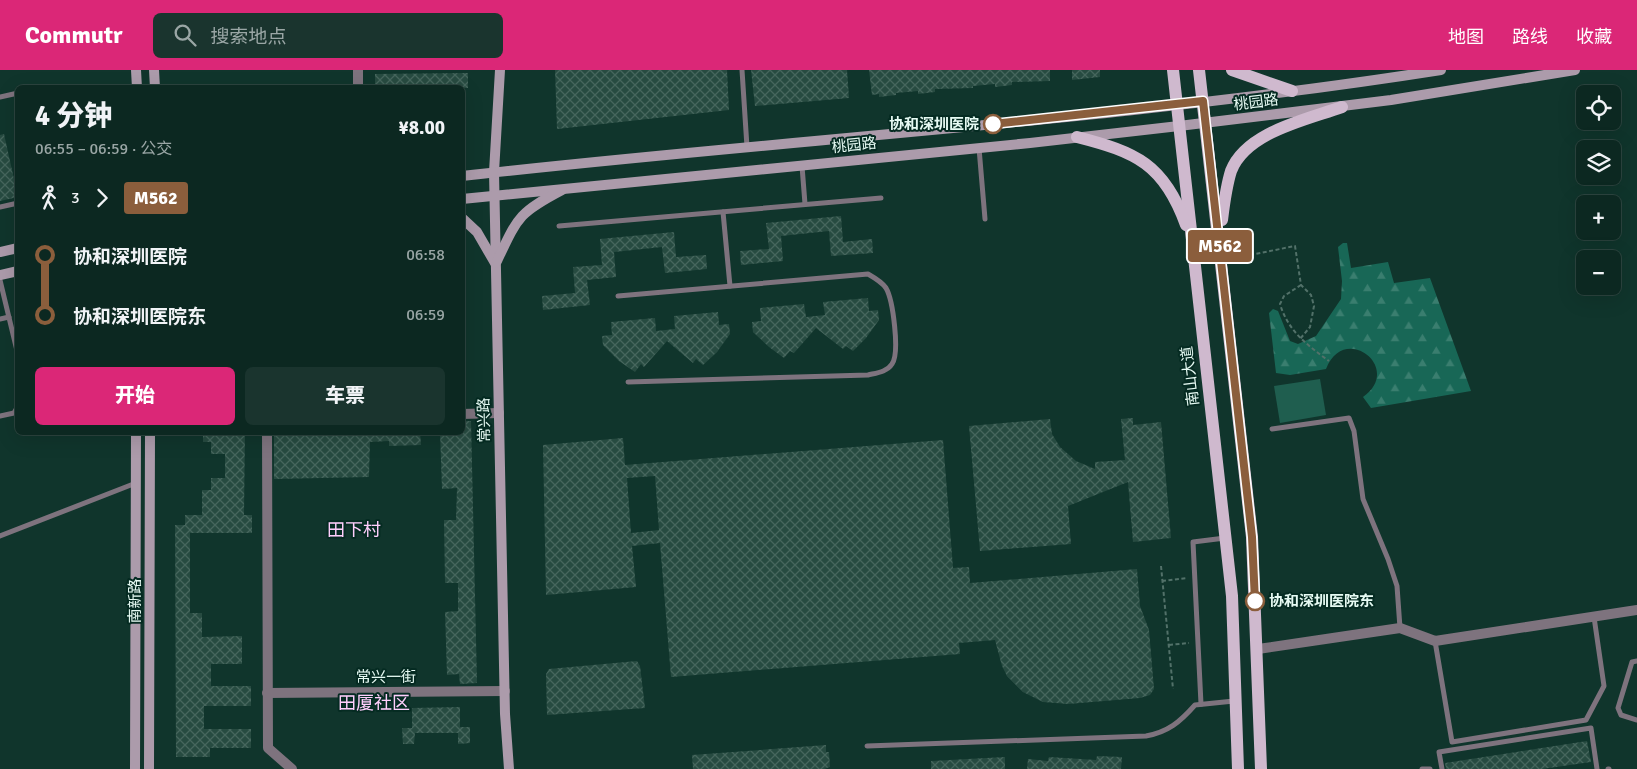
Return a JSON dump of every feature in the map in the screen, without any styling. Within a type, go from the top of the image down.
[{"type":"main road","points":[[136,70],[137,85]]},
{"type":"main road","points":[[154,70],[155,85]]},
{"type":"main road","name":"常兴路","points":[[500,70],[494,194],[505,691],[509,769]]},
{"type":"main road","name":"南山大道","points":[[1173,70],[1202,347],[1227,538],[1238,701],[1238,769]]},
{"type":"main road","points":[[1199,70],[1252,537],[1258,649],[1261,769]]},
{"type":"main road","points":[[1232,70],[1292,91]]},
{"type":"main road","name":"桃园路","points":[[465,176],[1177,104],[1292,91],[1386,74],[1441,70]]},
{"type":"main road","name":"桃园路","points":[[465,199],[494,194],[979,148],[1205,123],[1342,107],[1575,70]]},
{"type":"main road","points":[[1219,238],[1227,185],[1232,169],[1242,152],[1260,138],[1342,107]]},
{"type":"main road","points":[[1077,137],[1111,146],[1134,155],[1149,165],[1173,196],[1192,241]]},
{"type":"main road","points":[[496,264],[521,216],[534,204],[567,188]]},
{"type":"main road","points":[[465,221],[477,232],[496,264]]},
{"type":"main road","points":[[0,252],[15,249]]},
{"type":"main road","points":[[0,275],[15,272]]},
{"type":"main road","name":"南新路","points":[[135,769],[136,435]]},
{"type":"main road","name":"南新路","points":[[149,769],[150,435]]},
{"type":"street","points":[[358,70],[358,85]]},
{"type":"street","points":[[465,414],[499,413]]},
{"type":"street","points":[[267,435],[268,748],[292,769]]},
{"type":"street","points":[[1258,649],[1400,628],[1435,641],[1637,610]]},
{"type":"street","name":"常兴一街","points":[[268,693],[505,691]]},
{"type":"lane","points":[[742,70],[748,148]]},
{"type":"lane","points":[[0,96],[15,94]]},
{"type":"lane","points":[[979,148],[985,219]]},
{"type":"lane","points":[[802,166],[804,204]]},
{"type":"lane","points":[[559,226],[882,198]]},
{"type":"lane","points":[[0,207],[15,204]]},
{"type":"lane","points":[[723,212],[730,286]]},
{"type":"lane","points":[[618,296],[868,274],[886,287],[891,298],[896,355],[892,366],[882,372],[628,382]]},
{"type":"lane","points":[[0,280],[15,342]]},
{"type":"lane","points":[[0,319],[9,317]]},
{"type":"lane","points":[[0,416],[15,411]]},
{"type":"lane","points":[[1272,429],[1349,418],[1354,431],[1363,499],[1397,586],[1400,628]]},
{"type":"lane","points":[[0,536],[136,482]]},
{"type":"lane","points":[[1201,704],[1193,542],[1227,538]]},
{"type":"lane","points":[[1435,641],[1452,742],[1586,720],[1604,686],[1594,617]]},
{"type":"lane","points":[[1637,661],[1632,662],[1618,708],[1621,715],[1637,720]]},
{"type":"lane","points":[[867,746],[1146,736],[1174,726],[1181,721],[1194,705],[1238,701]]},
{"type":"lane","points":[[1442,769],[1439,752],[1591,728],[1597,769]]},
{"type":"lane","points":[[1422,769],[1430,769]]},
{"type":"path","points":[[1250,255],[1295,246],[1301,285],[1311,295],[1314,306],[1310,327],[1300,339]]},
{"type":"path","points":[[1301,285],[1284,296],[1280,304],[1283,316],[1300,339],[1329,361]]},
{"type":"path","points":[[1161,566],[1173,689]]},
{"type":"path","points":[[1162,580],[1195,577]]},
{"type":"path","points":[[1169,645],[1198,642]]},
{"type":"green space","points":[[1343,243],[1347,243],[1351,268],[1388,262],[1394,283],[1430,278],[1471,391],[1371,408],[1363,397],[1374,386],[1377,374],[1374,363],[1367,354],[1356,350],[1345,349],[1334,356],[1326,369],[1290,375],[1276,373],[1269,313],[1273,309],[1278,311],[1290,341],[1298,344],[1316,336],[1341,299],[1342,281],[1338,247]]},
{"type":"green space","points":[[1320,379],[1326,415],[1280,423],[1274,386]]},
{"type":"building","points":[[555,70],[727,70],[729,110],[557,129]]},
{"type":"building","points":[[751,70],[847,70],[849,98],[755,106]]},
{"type":"building","points":[[869,70],[1050,70],[1050,81],[1012,82],[1012,85],[995,87],[995,84],[973,86],[973,88],[935,89],[935,92],[918,94],[918,91],[879,97],[879,94],[872,95]]},
{"type":"building","points":[[1072,70],[1100,70],[1100,77],[1072,80]]},
{"type":"building","points":[[468,73],[468,88],[465,88],[465,85],[375,85],[375,74]]},
{"type":"building","points":[[4,134],[15,184],[15,198],[0,201],[0,135]]},
{"type":"building","points":[[841,216],[843,242],[872,239],[873,253],[831,256],[829,231],[781,236],[783,261],[741,265],[740,251],[769,249],[766,223]]},
{"type":"building","points":[[674,232],[676,257],[706,255],[707,269],[665,273],[662,247],[614,252],[616,277],[587,280],[590,305],[543,310],[542,296],[575,293],[573,267],[602,265],[600,239]]},
{"type":"building","points":[[868,298],[869,311],[878,310],[879,320],[866,338],[853,351],[846,346],[843,349],[816,328],[794,353],[790,351],[784,358],[753,332],[752,322],[761,321],[760,308],[804,304],[806,317],[825,315],[823,302]]},
{"type":"building","points":[[718,312],[719,325],[729,324],[730,334],[717,352],[703,365],[696,359],[693,363],[667,341],[644,367],[641,364],[635,372],[619,361],[603,345],[602,336],[612,335],[611,322],[655,318],[656,331],[675,329],[674,316]]},
{"type":"building","points":[[1133,418],[1133,425],[1161,422],[1171,538],[1133,542],[1128,482],[1068,506],[1071,544],[980,551],[969,426],[1050,419],[1052,434],[1060,447],[1076,461],[1095,469],[1095,462],[1125,460],[1121,419]]},
{"type":"building","points":[[465,421],[471,421],[477,683],[460,684],[459,674],[447,675],[445,612],[458,611],[458,583],[445,583],[444,520],[456,520],[457,488],[442,489],[440,435],[465,435]]},
{"type":"building","points":[[203,435],[245,435],[244,515],[252,515],[252,533],[190,533],[190,613],[202,613],[202,637],[242,636],[242,664],[211,664],[211,686],[251,686],[251,706],[204,706],[204,729],[251,729],[251,748],[210,748],[210,757],[176,757],[175,525],[185,525],[185,515],[202,515],[202,490],[211,490],[211,478],[225,478],[225,454],[211,454],[211,442],[203,442]]},
{"type":"building","points":[[274,435],[420,435],[421,445],[389,446],[389,441],[370,442],[369,477],[274,479]]},
{"type":"building","points":[[623,438],[625,465],[943,440],[953,568],[969,567],[970,583],[1137,569],[1140,606],[1149,630],[1154,689],[1150,695],[1140,698],[1068,704],[1043,702],[1023,692],[1007,676],[1002,666],[995,640],[959,643],[960,654],[671,677],[660,543],[632,546],[636,587],[546,595],[543,445]],"holes":[[[655,476],[659,530],[631,533],[627,478]]]},
{"type":"building","points":[[637,661],[640,666],[645,708],[547,715],[546,674],[549,669]]},
{"type":"building","points":[[460,707],[460,727],[470,727],[470,743],[458,744],[458,733],[415,733],[414,744],[403,744],[402,728],[412,728],[412,708]]},
{"type":"building","points":[[1587,741],[1591,762],[1542,769],[1446,769],[1445,763]]},
{"type":"building","points":[[826,745],[826,752],[829,752],[830,767],[824,769],[693,769],[692,755]]},
{"type":"building","points":[[1097,756],[1122,757],[1121,769],[1027,769],[1028,759],[1048,761],[1049,757],[1096,760]]},
{"type":"building","points":[[1005,757],[1005,769],[931,769],[931,761]]},
{"type":"bus line","name":"M562","points":[[993,124],[1203,101],[1252,537],[1255,601]]},
{"type":"place","name":"协和深圳医院","points":[[993,124]]},
{"type":"place","name":"协和深圳医院东","points":[[1255,601]]},
{"type":"district","name":"田下村","points":[[354,530]]},
{"type":"district","name":"田厦社区","points":[[374,703]]}]
